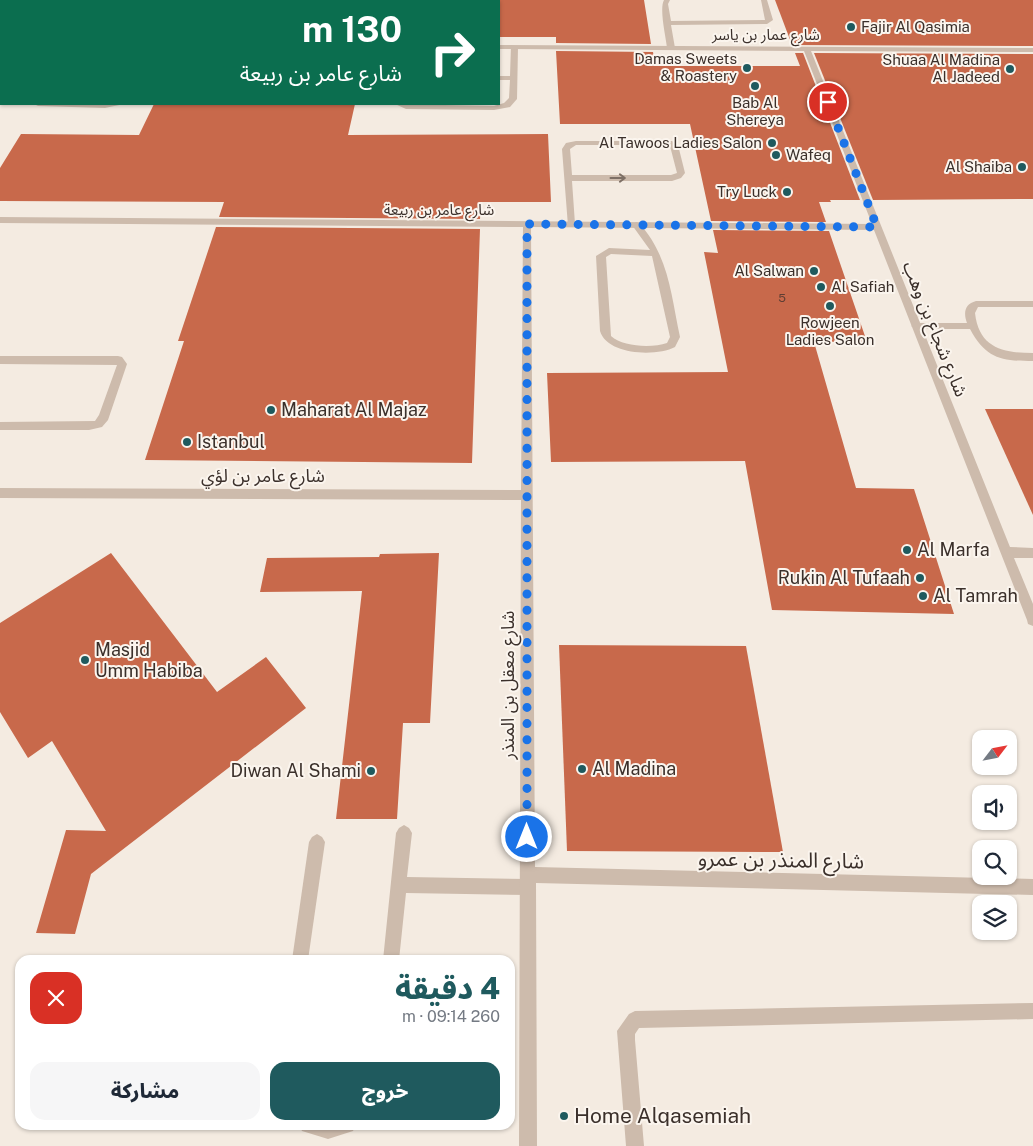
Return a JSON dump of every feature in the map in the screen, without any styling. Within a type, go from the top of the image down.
[{"type":"street","points":[[667,0],[664,4],[670,48]]},
{"type":"street","points":[[667,23],[768,22],[770,20],[764,0]]},
{"type":"street","name":"شارع عمار بن ياسر","points":[[500,47],[1033,50]]},
{"type":"street","points":[[402,105],[501,107],[507,105],[513,99],[514,47]]},
{"type":"street","name":"شارع شجاع بن وهب","points":[[807,49],[1033,620]]},
{"type":"street","points":[[500,78],[514,78]]},
{"type":"street","points":[[72,105],[112,105]]},
{"type":"street","points":[[569,178],[672,178],[681,173],[674,145],[670,143],[576,143],[569,145],[566,149],[571,224]]},
{"type":"street","name":"شارع عامر بن ربيعة","points":[[0,220],[877,227]]},
{"type":"street","name":"شارع معقل بن المنذر","points":[[527,224],[528,1146]]},
{"type":"street","points":[[636,225],[647,236],[656,253],[675,337],[671,346],[659,348],[616,344],[606,336],[601,256],[609,251],[656,253]]},
{"type":"street","points":[[1033,304],[976,304],[969,310],[969,316],[981,342],[996,353],[1005,356],[1033,357]]},
{"type":"street","points":[[916,326],[974,326]]},
{"type":"street","points":[[0,360],[118,360],[122,364],[104,417],[98,424],[89,426],[0,426]]},
{"type":"street","name":"شارع عامر بن لؤي","points":[[0,493],[526,495]]},
{"type":"street","points":[[1006,552],[1033,553]]},
{"type":"street","points":[[392,955],[404,833]]},
{"type":"street","points":[[301,955],[318,842]]},
{"type":"street","name":"شارع المنذر بن عمرو","points":[[399,885],[528,881],[1033,887]]},
{"type":"street","points":[[634,1146],[626,1031],[636,1020],[1033,1011]]},
{"type":"building","points":[[500,0],[644,0],[651,44],[556,43],[556,37],[500,37]]},
{"type":"building","points":[[775,0],[1033,0],[1033,46],[792,45]]},
{"type":"building","points":[[556,51],[653,52],[655,66],[800,66],[795,53],[803,53],[860,200],[819,202],[826,222],[711,221],[690,124],[560,124]]},
{"type":"building","points":[[814,53],[1033,54],[1033,199],[873,200]]},
{"type":"building","points":[[154,105],[355,105],[348,135],[548,134],[551,202],[481,202],[480,219],[219,217],[224,202],[0,201],[0,168],[21,134],[139,135]]},
{"type":"building","points":[[216,227],[480,229],[472,463],[145,460],[184,341],[178,341]]},
{"type":"building","points":[[713,230],[829,231],[867,342],[814,342],[856,488],[914,489],[954,614],[772,610],[745,461],[551,462],[547,373],[728,372],[704,252],[718,253]]},
{"type":"building","points":[[985,409],[1033,409],[1033,515]]},
{"type":"building","points":[[111,553],[217,692],[266,657],[306,708],[91,874],[75,934],[36,933],[66,830],[106,831],[52,741],[28,758],[0,712],[0,623]]},
{"type":"building","points":[[439,553],[430,723],[403,723],[397,819],[336,819],[362,591],[260,592],[267,558],[379,557],[380,554]]},
{"type":"building","points":[[559,645],[746,646],[783,852],[567,851]]},
{"type":"place","name":"Fajir Al Qasimia","points":[[851,27]]},
{"type":"place","name":"Damas Sweets & Roastery","points":[[747,68]]},
{"type":"place","name":"Shuaa Al Madina Al Jadeed","points":[[1010,69]]},
{"type":"place","name":"Bab Al Shereya","points":[[755,86]]},
{"type":"place","name":"Al Tawoos Ladies Salon","points":[[772,143]]},
{"type":"place","name":"Wafeq","points":[[776,155]]},
{"type":"place","name":"Al Shaiba","points":[[1022,167]]},
{"type":"place","name":"Try Luck","points":[[787,192]]},
{"type":"place","name":"Al Salwan","points":[[814,271]]},
{"type":"place","name":"Al Safiah","points":[[821,287]]},
{"type":"place","name":"Rowjeen Ladies Salon","points":[[830,306]]},
{"type":"place","name":"Maharat Al Majaz","points":[[271,410]]},
{"type":"place","name":"Istanbul","points":[[187,442]]},
{"type":"place","name":"Al Marfa","points":[[907,550]]},
{"type":"place","name":"Rukin Al Tufaah","points":[[920,578]]},
{"type":"place","name":"Al Tamrah","points":[[923,596]]},
{"type":"place","name":"Masjid Umm Habiba","points":[[85,660]]},
{"type":"place","name":"Al Madina","points":[[582,769]]},
{"type":"place","name":"Diwan Al Shami","points":[[371,771]]},
{"type":"place","name":"Home Alqasemiah","points":[[564,1116]]},
{"type":"route","points":[[527,837],[527,224],[877,227],[828,102]]}]
